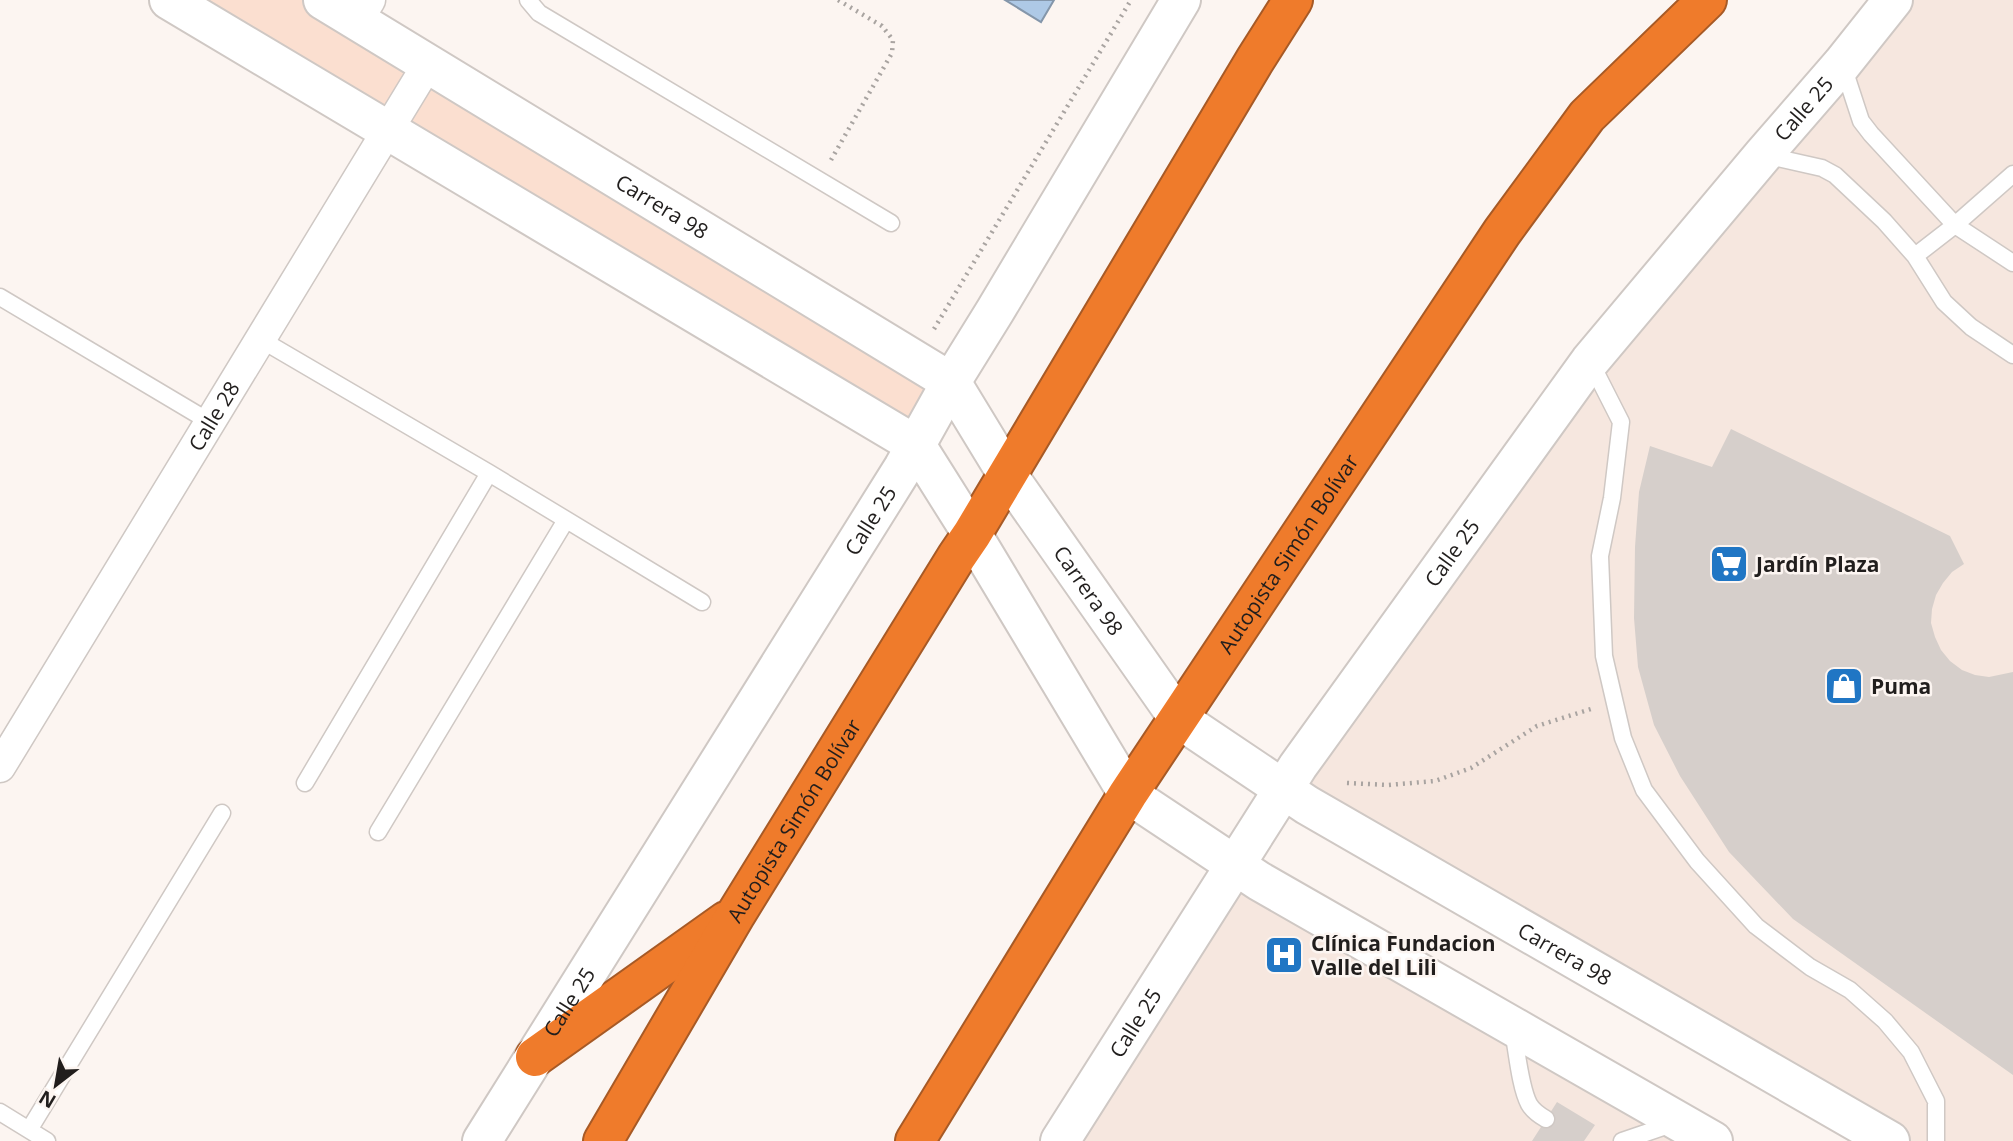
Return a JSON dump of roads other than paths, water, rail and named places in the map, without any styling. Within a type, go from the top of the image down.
[{"type":"highway","name":"Autopista Simón Bolívar","points":[[603,1141],[736,914],[972,534],[1293,0]]},
{"type":"highway","name":"Autopista Simón Bolívar","points":[[915,1141],[1128,794],[1502,232],[1587,116],[1707,0]]},
{"type":"highway","points":[[535,1056],[736,914]]},
{"type":"street","points":[[169,0],[916,445],[1128,794],[1235,867],[1713,1141]]},
{"type":"street","name":"Carrera 98","points":[[323,0],[364,10],[428,64],[951,382],[1007,474],[1179,719],[1342,826],[1890,1141]]},
{"type":"street","name":"Calle 25","points":[[482,1141],[916,445],[951,382],[1181,0]]},
{"type":"street","name":"Calle 25","points":[[1060,1141],[1298,766],[1590,361],[1893,0]]},
{"type":"street","name":"Calle 28","points":[[0,768],[428,64]]},
{"type":"lane","points":[[528,0],[539,13],[891,223]]},
{"type":"lane","points":[[1842,64],[1861,121],[1871,134],[1955,225],[2013,262]]},
{"type":"lane","points":[[1763,155],[1822,168],[1835,175],[1884,221],[1915,256],[1944,302],[1971,327],[2013,355]]},
{"type":"lane","points":[[1915,256],[2013,174]]},
{"type":"lane","points":[[0,297],[210,422]]},
{"type":"lane","points":[[260,339],[702,602]]},
{"type":"lane","points":[[1590,361],[1621,422],[1612,498],[1600,556],[1604,656],[1623,738],[1644,790],[1697,861],[1756,926],[1810,967],[1850,990],[1885,1021],[1911,1052],[1936,1101],[1936,1141]]},
{"type":"lane","points":[[305,782],[489,473]]},
{"type":"lane","points":[[378,832],[566,520]]},
{"type":"lane","points":[[29,1130],[222,813]]},
{"type":"lane","points":[[1512,1025],[1525,1094],[1530,1106],[1546,1119]]},
{"type":"lane","points":[[0,1112],[47,1141]]},
{"type":"lane","points":[[1622,1141],[1679,1122]]},
{"type":"water","points":[[1005,0],[1054,0],[1041,22]]},
{"type":"place","name":"Jardín Plaza","points":[[1729,564]]},
{"type":"place","name":"Puma","points":[[1844,686]]},
{"type":"place","name":"Clínica Fundacion Valle del Lili","points":[[1284,955]]}]
